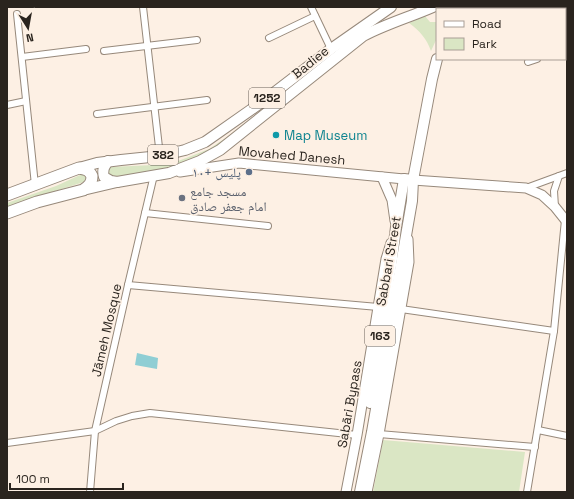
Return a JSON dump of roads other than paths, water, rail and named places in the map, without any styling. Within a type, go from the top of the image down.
[{"type":"highway","name":"382","points":[[7,195],[79,168]]},
{"type":"highway","points":[[79,168],[88,170],[92,176],[89,186],[83,190]]},
{"type":"highway","name":"Movahed Danesh","points":[[7,213],[37,202],[83,190]]},
{"type":"main road","name":"1252","points":[[214,136],[262,102],[331,49],[391,7]]},
{"type":"main road","name":"Badiee","points":[[169,173],[200,161],[220,150],[363,36],[386,25],[433,7]]},
{"type":"main road","name":"Sabbari Street","points":[[353,492],[366,430],[396,227],[409,179],[437,60]]},
{"type":"main road","name":"382","points":[[79,168],[97,163],[160,156],[189,149],[214,136]]},
{"type":"main road","points":[[108,162],[103,168],[104,177],[111,181],[117,182]]},
{"type":"main road","name":"Movahed Danesh","points":[[83,190],[154,175],[239,162],[382,177],[526,188],[542,195],[555,206],[566,221]]},
{"type":"main road","points":[[382,177],[392,200],[396,227]]},
{"type":"main road","name":"Sabbari Street","points":[[360,492],[372,432],[412,201],[409,179]]},
{"type":"main road","name":"Sabāri Bypass","points":[[346,492],[386,259],[396,227]]},
{"type":"main road","points":[[367,492],[379,434],[409,262],[407,228]]},
{"type":"street","points":[[143,7],[160,156]]},
{"type":"street","points":[[311,7],[331,49]]},
{"type":"street","points":[[17,14],[35,185]]},
{"type":"street","points":[[269,38],[315,16]]},
{"type":"street","points":[[104,51],[196,40]]},
{"type":"street","points":[[22,57],[86,49]]},
{"type":"street","points":[[528,62],[534,60]]},
{"type":"street","points":[[97,114],[207,100]]},
{"type":"street","points":[[7,105],[26,101]]},
{"type":"street","points":[[526,188],[567,173]]},
{"type":"street","name":"Jāmeh Mosque","points":[[90,492],[95,431],[154,175]]},
{"type":"street","points":[[555,206],[554,191],[560,176]]},
{"type":"street","points":[[145,213],[268,226]]},
{"type":"street","points":[[528,492],[554,331],[566,221]]},
{"type":"street","points":[[128,285],[378,307]]},
{"type":"street","points":[[401,309],[554,331]]},
{"type":"street","points":[[7,443],[95,431],[116,421],[132,416],[150,414],[357,435]]},
{"type":"street","points":[[538,430],[567,436]]},
{"type":"street","points":[[379,434],[535,447]]},
{"type":"water","points":[[137,353],[158,358],[157,369],[135,365]]},
{"type":"place","name":"Map Museum","points":[[276,135]]},
{"type":"place","name":"پلیس +۱۰","points":[[249,172]]},
{"type":"place","name":"مسجد جامع امام جعفر صادق","points":[[182,198]]}]
